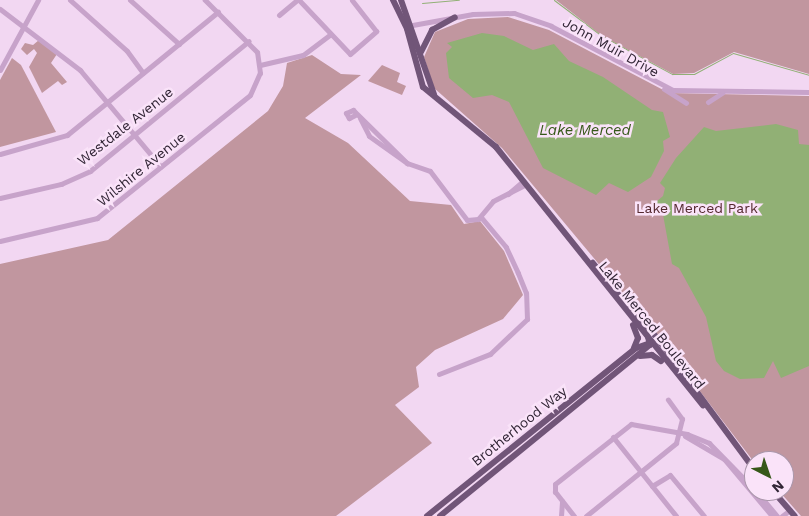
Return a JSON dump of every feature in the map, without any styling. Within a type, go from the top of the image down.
[{"type":"main road","name":"Lake Merced Boulevard","points":[[393,0],[409,25],[418,77],[434,95],[488,139],[584,257],[679,379],[703,405],[744,456]]},
{"type":"main road","name":"Lake Merced Boulevard","points":[[401,0],[434,95]]},
{"type":"main road","points":[[421,61],[429,34],[455,17]]},
{"type":"main road","name":"Lake Merced Boulevard","points":[[584,257],[593,263],[641,316],[692,386],[703,405]]},
{"type":"main road","points":[[593,263],[650,342],[692,386]]},
{"type":"main road","points":[[628,315],[638,338],[628,355]]},
{"type":"main road","name":"Brotherhood Way","points":[[427,516],[628,355],[650,342]]},
{"type":"main road","name":"Brotherhood Way","points":[[440,516],[633,361],[650,342]]},
{"type":"main road","points":[[633,361],[654,356],[679,379]]},
{"type":"main road","points":[[782,501],[795,516]]},
{"type":"street","points":[[0,70],[38,0]]},
{"type":"street","points":[[70,0],[127,51],[144,73]]},
{"type":"street","points":[[130,0],[179,44]]},
{"type":"street","points":[[205,0],[249,41],[260,65],[303,55],[330,35]]},
{"type":"street","points":[[279,15],[298,0],[350,54],[376,31],[352,0]]},
{"type":"street","points":[[0,9],[25,25],[67,58],[108,102],[161,167]]},
{"type":"street","points":[[0,154],[60,139],[218,12]]},
{"type":"street","name":"John Muir Drive","points":[[409,25],[455,17],[502,12],[526,16],[659,86],[683,92],[809,92]]},
{"type":"street","name":"Westdale Avenue","points":[[0,198],[73,180],[135,134],[249,41]]},
{"type":"street","name":"Wilshire Avenue","points":[[0,241],[97,218],[250,95],[260,65]]},
{"type":"street","points":[[659,86],[686,103]]},
{"type":"street","points":[[708,102],[722,93]]},
{"type":"street","points":[[357,116],[407,163],[430,171],[462,218],[481,217]]},
{"type":"street","points":[[481,217],[493,201],[508,194],[524,182]]},
{"type":"street","points":[[439,374],[490,354],[527,319],[526,293],[518,273],[504,244],[481,217]]},
{"type":"street","points":[[586,516],[673,447],[681,433],[682,419],[668,400]]},
{"type":"street","points":[[574,516],[562,501],[554,486],[631,424],[681,433],[715,447],[744,478]]},
{"type":"street","points":[[681,433],[718,454],[772,516]]},
{"type":"street","points":[[613,437],[676,516]]},
{"type":"street","points":[[652,486],[670,475],[704,516]]},
{"type":"street","points":[[560,516],[562,501]]},
{"type":"street","points":[[764,501],[777,516]]},
{"type":"street","points":[[782,516],[790,510]]},
{"type":"green space","points":[[556,0],[809,0],[809,74],[734,52],[694,73],[673,74],[602,36]]},
{"type":"green space","name":"Lake Merced Park","points":[[508,17],[549,30],[669,93],[809,96],[809,516],[801,516],[788,501],[794,501],[794,451],[746,451],[648,323],[502,148],[434,88],[424,57],[435,32],[468,19]]},
{"type":"green space","points":[[39,40],[57,54],[51,63],[67,82],[62,85],[58,81],[42,93],[29,67],[37,53],[34,49],[27,55],[21,49],[25,43],[33,45]]},
{"type":"green space","points":[[312,55],[341,74],[361,75],[305,118],[348,143],[410,201],[451,205],[464,224],[480,221],[504,251],[523,295],[503,319],[435,350],[416,367],[419,387],[395,405],[432,443],[336,516],[0,516],[0,264],[108,240],[268,111],[283,86],[287,63]]},
{"type":"green space","points":[[12,58],[21,65],[56,132],[0,147],[0,80]]},
{"type":"green space","points":[[382,65],[400,73],[397,82],[406,86],[402,95],[368,81]]},
{"type":"water","name":"Lake Merced","points":[[482,33],[504,36],[533,50],[554,44],[569,61],[603,77],[652,110],[663,112],[670,137],[663,141],[664,151],[651,177],[628,192],[609,183],[596,195],[543,168],[509,102],[492,95],[473,98],[449,78],[446,53],[452,47],[447,43]]},
{"type":"water","points":[[776,124],[798,130],[799,144],[809,145],[809,366],[781,378],[773,361],[764,378],[740,379],[724,371],[716,361],[706,317],[679,268],[672,264],[662,209],[650,207],[663,196],[665,188],[660,183],[676,158],[704,127],[716,131]]},
{"type":"waterway","points":[[422,3],[459,0]]},
{"type":"waterway","points":[[554,0],[602,36],[672,74],[694,74],[733,53],[809,75]]}]
